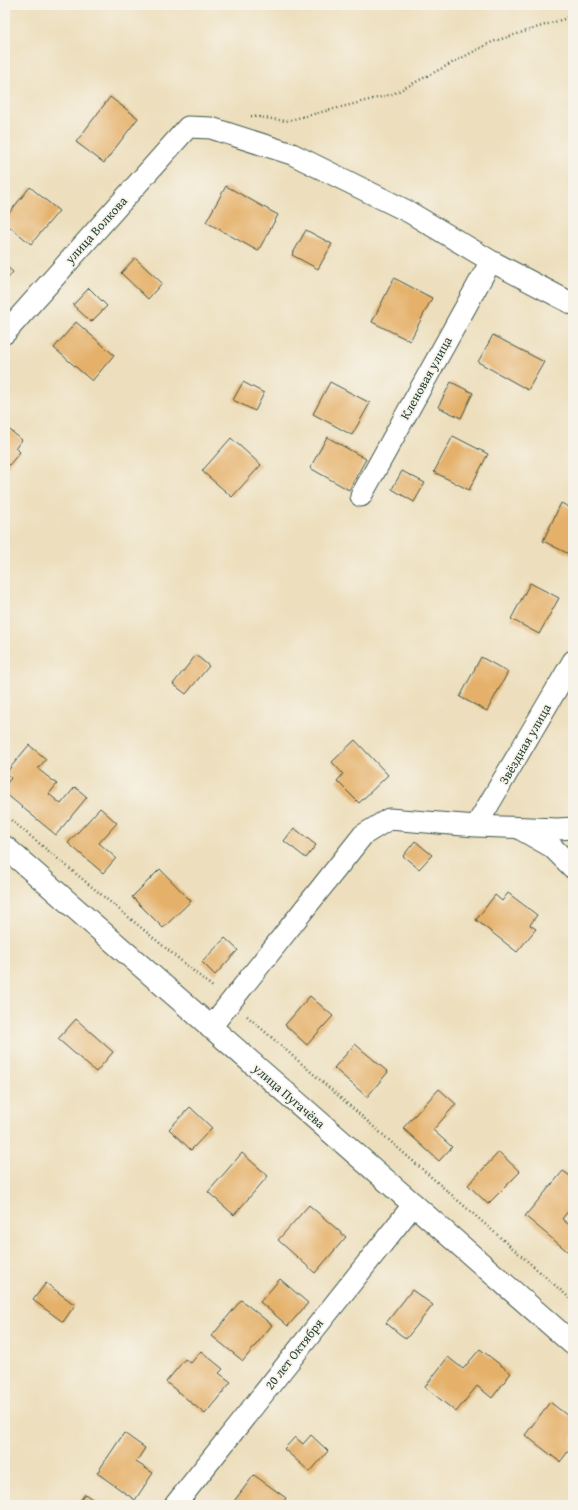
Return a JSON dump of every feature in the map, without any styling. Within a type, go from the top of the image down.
[{"type":"street","name":"улица Волкова","points":[[5,333],[188,127],[211,128],[292,154],[409,212],[491,261]]},
{"type":"street","points":[[491,261],[573,304]]},
{"type":"street","name":"Кленовая улица","points":[[361,496],[491,261]]},
{"type":"street","name":"Звёздная улица","points":[[476,826],[573,661]]},
{"type":"street","points":[[210,1028],[363,835],[389,819],[476,826],[558,829],[573,828]]},
{"type":"street","points":[[518,827],[552,847],[573,868]]},
{"type":"street","name":"улица Пугачёва","points":[[5,847],[210,1028],[573,1344]]},
{"type":"street","name":"20 лет Октября","points":[[175,1505],[414,1204]]},
{"type":"path","points":[[249,116],[286,121],[393,94],[492,42],[573,16]]},
{"type":"path","points":[[5,815],[231,1002],[573,1301]]},
{"type":"building","points":[[110,97],[138,118],[104,163],[76,142]]},
{"type":"building","points":[[226,186],[278,215],[258,251],[206,222]]},
{"type":"building","points":[[30,187],[59,211],[31,244],[5,223],[5,218]]},
{"type":"building","points":[[306,230],[332,244],[318,269],[292,255]]},
{"type":"building","points":[[135,258],[162,283],[148,299],[121,273]]},
{"type":"building","points":[[5,265],[13,272],[5,282]]},
{"type":"building","points":[[394,278],[432,298],[410,341],[372,322]]},
{"type":"building","points":[[89,288],[107,306],[91,322],[73,305]]},
{"type":"building","points":[[76,322],[114,355],[92,381],[54,348]]},
{"type":"building","points":[[493,335],[544,362],[528,390],[478,362]]},
{"type":"building","points":[[243,382],[264,393],[255,411],[233,400]]},
{"type":"building","points":[[330,382],[370,403],[352,435],[313,414]]},
{"type":"building","points":[[451,382],[473,393],[461,418],[438,407]]},
{"type":"building","points":[[5,426],[22,440],[15,448],[20,452],[5,470]]},
{"type":"building","points":[[453,436],[488,454],[469,490],[434,472]]},
{"type":"building","points":[[327,437],[366,459],[349,490],[310,468]]},
{"type":"building","points":[[231,438],[261,465],[232,497],[202,471]]},
{"type":"building","points":[[402,471],[425,483],[414,502],[392,489]]},
{"type":"building","points":[[561,503],[573,509],[573,556],[543,541]]},
{"type":"building","points":[[530,583],[559,598],[539,634],[511,619]]},
{"type":"building","points":[[196,655],[209,666],[186,694],[173,684]]},
{"type":"building","points":[[481,657],[508,672],[487,711],[460,697]]},
{"type":"building","points":[[355,740],[388,775],[359,803],[337,781],[343,774],[332,762]]},
{"type":"building","points":[[29,745],[46,759],[38,769],[57,784],[49,794],[61,804],[75,787],[87,797],[56,835],[5,793],[5,785],[11,778],[6,773]]},
{"type":"building","points":[[100,808],[117,823],[99,843],[116,858],[103,873],[68,843]]},
{"type":"building","points":[[294,828],[316,845],[306,858],[284,841]]},
{"type":"building","points":[[415,841],[432,855],[419,869],[403,856]]},
{"type":"building","points":[[160,869],[191,901],[163,928],[132,897]]},
{"type":"building","points":[[508,893],[537,915],[530,925],[536,929],[517,952],[476,920],[495,895],[502,901]]},
{"type":"building","points":[[225,938],[238,950],[215,975],[202,962]]},
{"type":"building","points":[[310,996],[333,1016],[307,1045],[285,1025]]},
{"type":"building","points":[[76,1019],[113,1052],[96,1072],[58,1039]]},
{"type":"building","points":[[355,1044],[388,1072],[367,1097],[334,1068]]},
{"type":"building","points":[[439,1089],[456,1104],[433,1130],[452,1147],[439,1161],[403,1128]]},
{"type":"building","points":[[190,1107],[212,1128],[191,1150],[169,1129]]},
{"type":"building","points":[[499,1152],[520,1172],[488,1204],[468,1185]]},
{"type":"building","points":[[242,1153],[268,1176],[234,1215],[208,1192]]},
{"type":"building","points":[[563,1171],[573,1178],[573,1205],[562,1219],[573,1228],[573,1245],[567,1251],[525,1216]]},
{"type":"building","points":[[309,1205],[346,1237],[315,1273],[278,1240]]},
{"type":"building","points":[[280,1279],[308,1303],[288,1326],[260,1302]]},
{"type":"building","points":[[46,1283],[75,1305],[63,1322],[33,1300]]},
{"type":"building","points":[[412,1290],[433,1305],[406,1339],[386,1323]]},
{"type":"building","points":[[241,1300],[272,1325],[243,1361],[212,1336]]},
{"type":"building","points":[[480,1349],[511,1373],[492,1398],[477,1386],[456,1412],[425,1387],[448,1357],[463,1369]]},
{"type":"building","points":[[201,1351],[223,1369],[219,1373],[231,1382],[205,1414],[166,1382],[185,1359],[191,1363]]},
{"type":"building","points":[[550,1402],[573,1420],[573,1445],[560,1462],[525,1435]]},
{"type":"building","points":[[124,1433],[145,1448],[136,1462],[153,1473],[135,1500],[97,1473]]},
{"type":"building","points":[[311,1435],[328,1451],[310,1472],[284,1449],[295,1437],[303,1444]]},
{"type":"building","points":[[254,1475],[286,1498],[282,1505],[231,1505]]},
{"type":"building","points":[[85,1494],[101,1505],[77,1505]]}]
